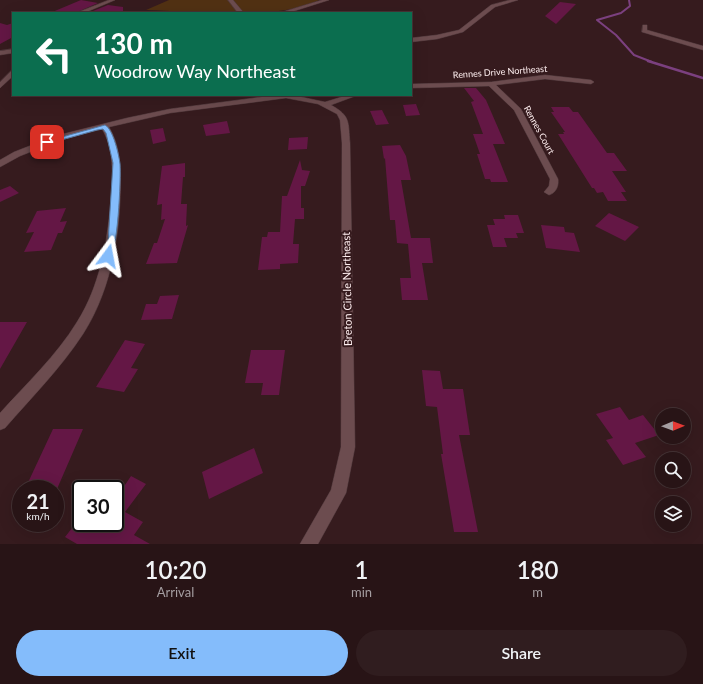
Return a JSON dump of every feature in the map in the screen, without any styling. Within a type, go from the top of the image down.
[{"type":"street","points":[[82,12],[113,0]]},
{"type":"street","points":[[230,0],[240,12]]},
{"type":"street","points":[[285,12],[327,0]]},
{"type":"street","points":[[412,40],[437,38],[461,31],[493,6],[516,0]]},
{"type":"street","points":[[646,26],[644,30],[654,35],[703,48]]},
{"type":"street","points":[[0,53],[10,51]]},
{"type":"street","points":[[0,86],[12,72]]},
{"type":"street","name":"Rennes Drive Northeast","points":[[412,86],[492,84],[545,77],[591,82]]},
{"type":"street","name":"Rennes Court","points":[[492,84],[517,109],[526,123],[554,179],[554,186],[549,192]]},
{"type":"street","name":"Breton Circle Northeast","points":[[0,164],[16,154],[58,138],[105,127],[127,120],[170,111],[258,97],[286,96],[326,104],[340,113],[344,120],[346,143],[348,447],[338,493],[309,544]]},
{"type":"street","points":[[326,104],[352,96]]},
{"type":"street","points":[[0,423],[64,349],[85,318],[100,284],[112,243],[117,163],[109,132],[105,127]]},
{"type":"shaded area","points":[[169,0],[319,0],[303,6],[272,12],[189,12],[146,10]]},
{"type":"building","points":[[81,0],[98,3],[77,12],[52,12]]},
{"type":"building","points":[[560,2],[576,4],[556,24],[545,16]]},
{"type":"building","points":[[108,5],[123,7],[123,12],[90,12]]},
{"type":"building","points":[[0,23],[7,25],[12,23],[12,38],[0,44]]},
{"type":"building","points":[[464,88],[476,88],[486,100],[505,144],[493,144],[508,182],[491,182],[490,179],[485,179],[477,154],[480,154],[473,134],[483,134],[471,102],[474,101]]},
{"type":"building","points":[[416,104],[420,115],[406,116],[403,105]]},
{"type":"building","points":[[551,107],[569,107],[573,112],[578,112],[607,153],[614,153],[627,171],[612,171],[626,192],[621,192],[627,201],[608,201],[603,192],[597,193],[594,188],[592,188],[558,134],[564,134],[563,132],[565,132],[551,112],[554,112]]},
{"type":"building","points":[[382,110],[389,124],[376,125],[370,111]]},
{"type":"building","points":[[227,121],[230,133],[206,136],[203,125]]},
{"type":"building","points":[[163,128],[166,141],[153,144],[150,130]]},
{"type":"building","points":[[308,137],[307,149],[288,150],[289,138]]},
{"type":"building","points":[[400,145],[406,156],[411,180],[401,180],[411,238],[430,238],[433,263],[422,263],[428,300],[402,300],[400,278],[411,278],[408,244],[397,243],[395,220],[390,220],[385,158],[384,159],[382,146]]},
{"type":"building","points":[[300,160],[302,170],[310,171],[305,186],[301,186],[301,208],[304,208],[304,219],[295,219],[293,244],[299,244],[298,263],[280,264],[280,269],[258,270],[262,237],[267,237],[268,232],[280,232],[282,196],[287,196]]},
{"type":"building","points":[[185,163],[185,177],[183,177],[181,204],[187,204],[186,226],[188,225],[177,263],[146,264],[154,243],[157,243],[165,219],[161,220],[162,204],[157,205],[162,166]]},
{"type":"building","points":[[10,186],[19,193],[0,202],[0,190]]},
{"type":"building","points":[[66,208],[60,222],[67,221],[62,233],[58,233],[51,250],[24,252],[34,232],[26,233],[37,211]]},
{"type":"building","points":[[609,213],[639,227],[625,241],[595,226]]},
{"type":"building","points":[[504,215],[518,215],[524,233],[516,233],[518,238],[504,238],[507,247],[493,247],[487,225],[495,225],[493,219],[505,219]]},
{"type":"building","points":[[541,225],[564,227],[565,232],[574,233],[580,252],[546,248]]},
{"type":"building","points":[[179,295],[172,319],[141,320],[146,304],[157,304],[160,296]]},
{"type":"building","points":[[0,322],[27,322],[0,369]]},
{"type":"building","points":[[125,340],[145,344],[131,368],[138,369],[124,392],[96,387]]},
{"type":"building","points":[[251,350],[285,350],[279,395],[261,395],[263,383],[245,383]]},
{"type":"building","points":[[422,370],[440,371],[443,389],[463,389],[470,435],[459,435],[478,532],[454,532],[441,454],[443,454],[437,407],[426,406]]},
{"type":"building","points":[[620,407],[629,420],[643,415],[655,430],[655,436],[635,443],[646,457],[623,465],[606,440],[613,438],[596,414]]},
{"type":"building","points":[[53,429],[83,429],[61,480],[29,480]]},
{"type":"building","points":[[254,448],[263,473],[209,499],[202,472]]},
{"type":"building","points":[[131,476],[146,484],[125,512],[143,522],[134,535],[150,544],[77,544],[65,537],[72,528],[72,532],[124,532],[124,486]]},
{"type":"waterway","points":[[629,0],[630,6],[621,13],[597,20],[616,35],[634,55],[652,62]]},
{"type":"waterway","points":[[648,61],[703,78]]},
{"type":"route","points":[[47,142],[96,128],[105,127],[109,132],[117,163],[112,243],[108,256]]}]
